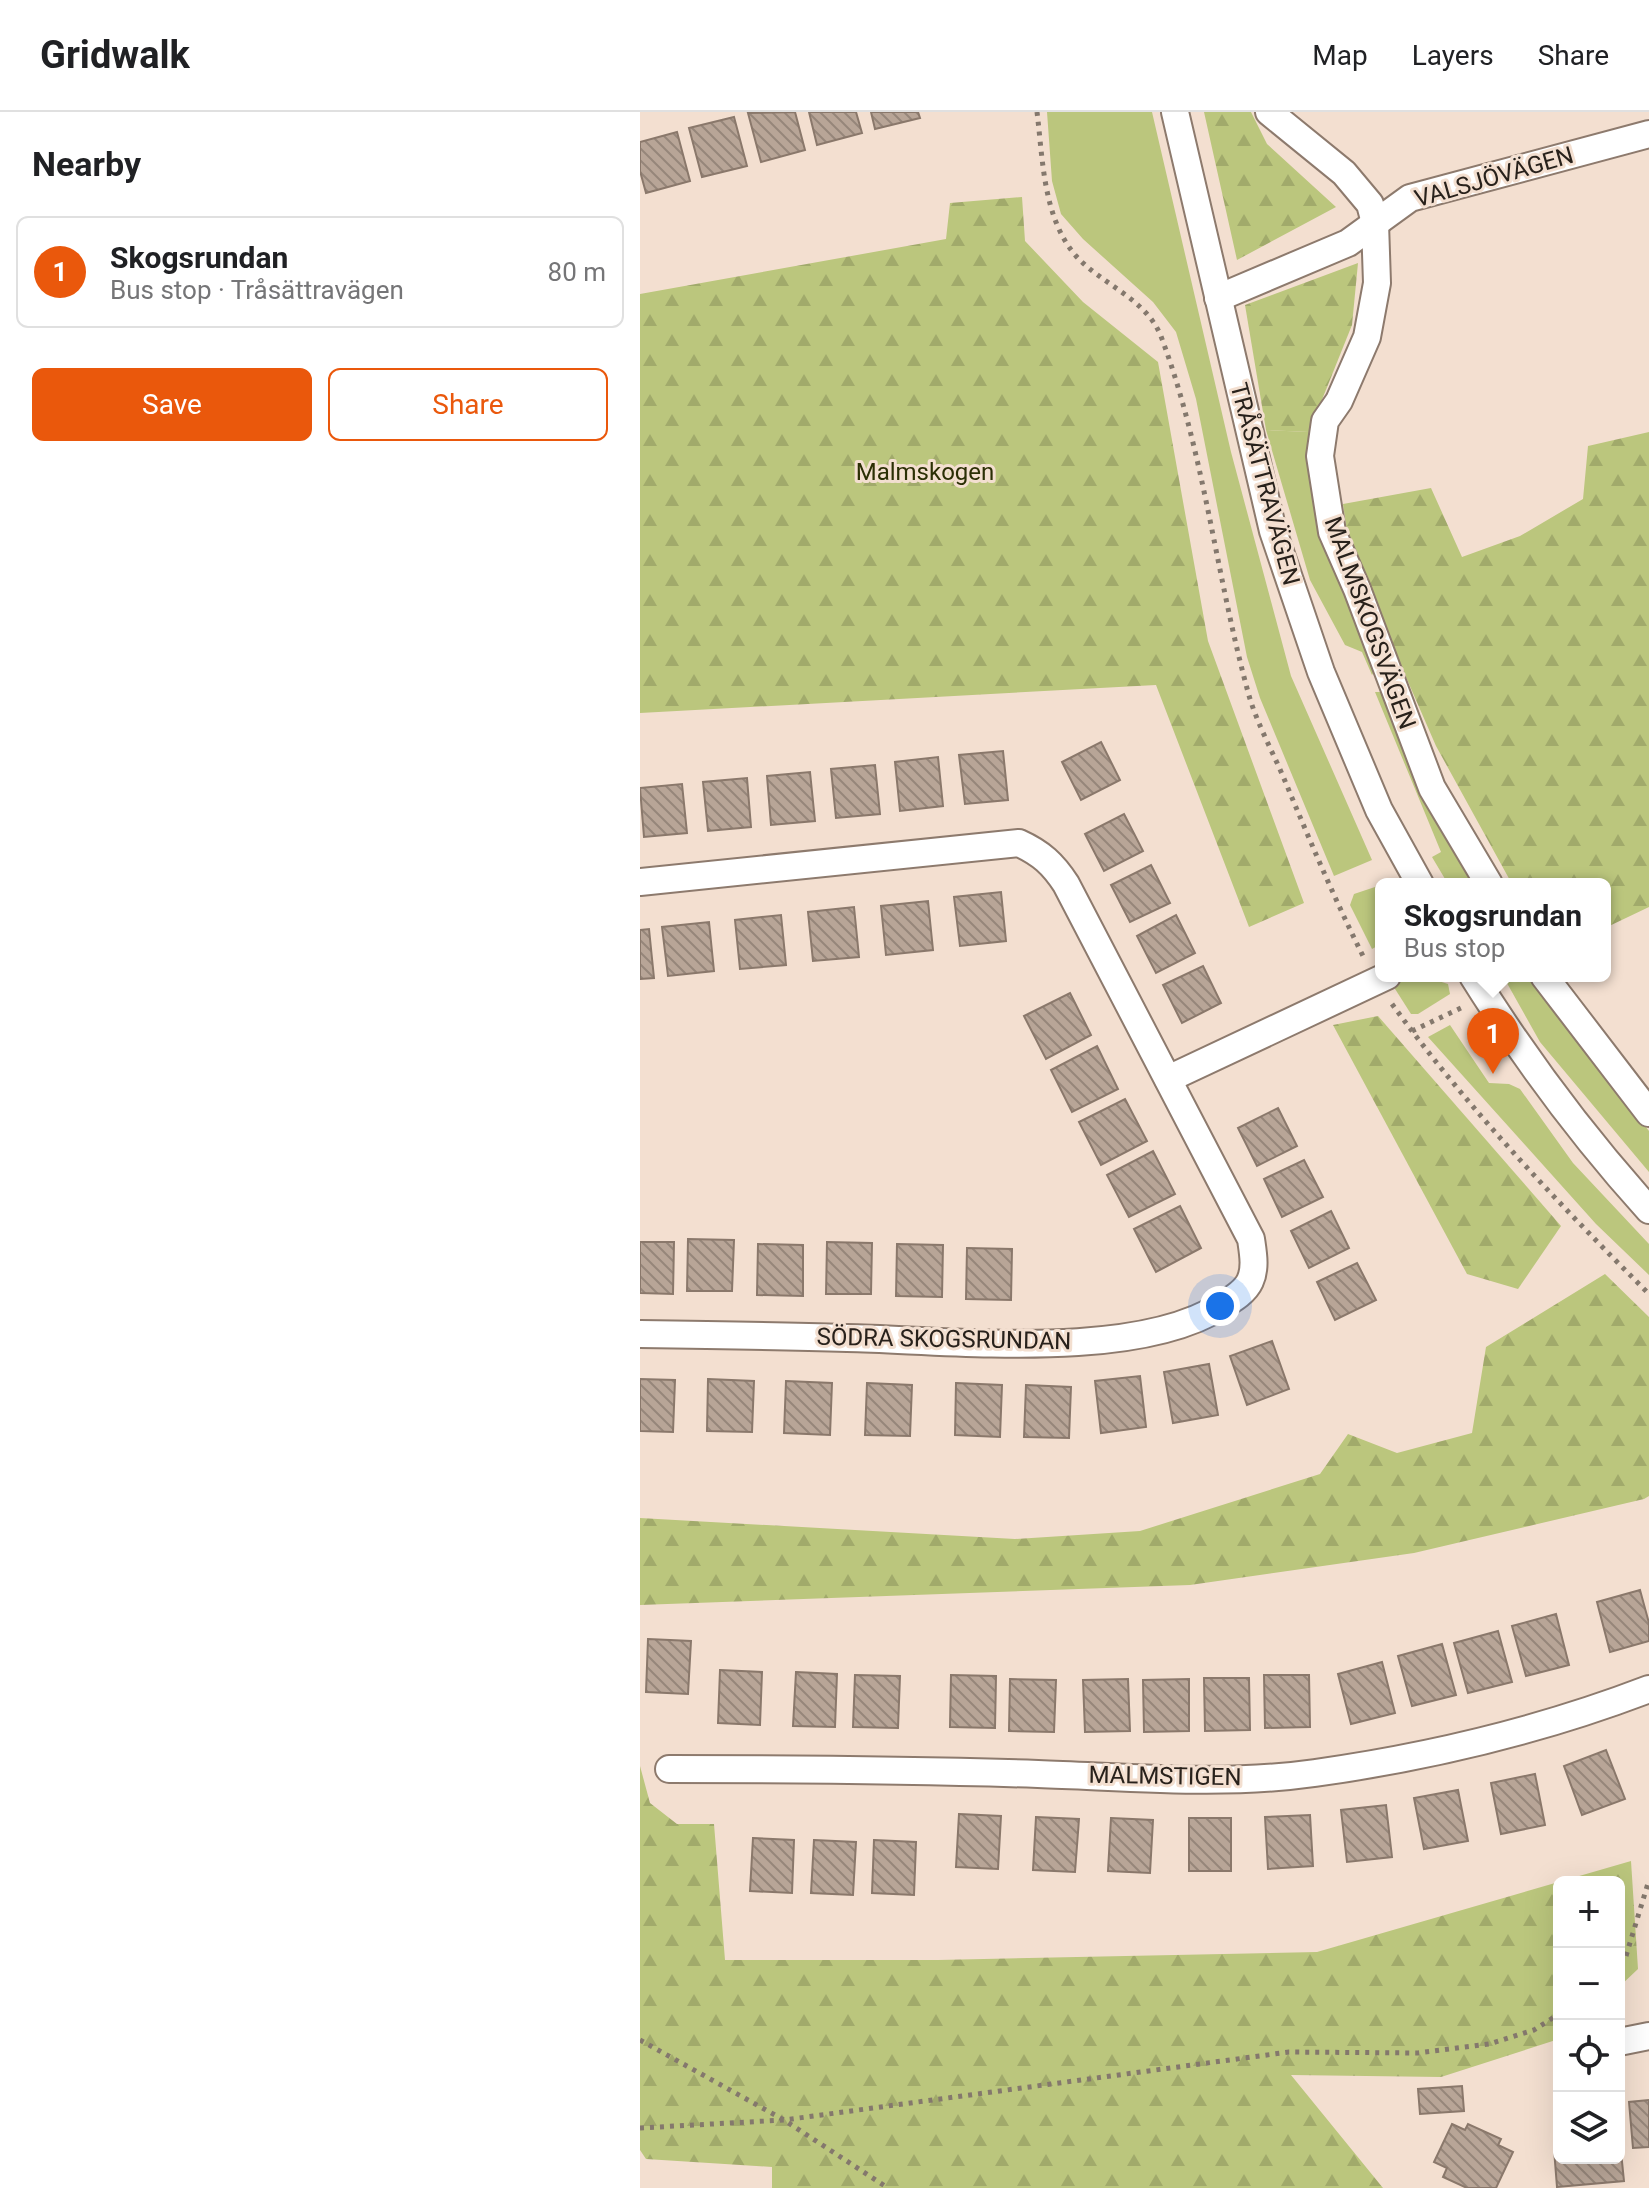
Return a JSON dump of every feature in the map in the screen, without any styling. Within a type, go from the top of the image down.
[{"type":"street","name":"TRÅSÄTTRAVÄGEN","points":[[1175,112],[1273,531],[1321,672],[1379,810],[1417,878]]},
{"type":"street","name":"MALMSKOGSVÄGEN","points":[[1269,112],[1356,186],[1370,204],[1375,223],[1377,283],[1367,337],[1339,401],[1325,421],[1320,456],[1332,532],[1357,589],[1432,788],[1485,878]]},
{"type":"street","name":"VALSJÖVÄGEN","points":[[1218,298],[1348,243],[1410,198],[1649,134]]},
{"type":"street","name":"SÖDRA SKOGSRUNDAN","points":[[640,882],[1019,843],[1052,862],[1251,1239],[1254,1260],[1250,1281],[1240,1294],[1186,1324],[1124,1336],[1000,1344],[640,1334]]},
{"type":"street","points":[[1168,1079],[1376,982]]},
{"type":"street","points":[[1477,982],[1510,1036],[1599,1155],[1649,1210]]},
{"type":"street","points":[[1549,982],[1649,1113]]},
{"type":"street","name":"MALMSTIGEN","points":[[669,1769],[881,1769],[1220,1780],[1314,1773],[1480,1741],[1578,1716],[1649,1689]]},
{"type":"street","points":[[1625,2041],[1649,2036]]},
{"type":"path","points":[[1037,112],[1048,196],[1060,234],[1078,258],[1141,307],[1161,335],[1198,464],[1216,559],[1249,696],[1332,893],[1375,967]]},
{"type":"path","points":[[1384,982],[1412,1031],[1560,1205],[1649,1294]]},
{"type":"path","points":[[1412,1031],[1461,1008]]},
{"type":"path","points":[[1625,1957],[1649,1880]]},
{"type":"path","points":[[640,2128],[784,2120],[1289,2052],[1418,2053],[1489,2044],[1534,2030],[1553,2018]]},
{"type":"path","points":[[640,2040],[784,2120],[888,2188]]},
{"type":"green space","points":[[1047,112],[1152,112],[1231,452],[1291,676],[1372,860],[1334,876],[1260,698],[1247,657],[1196,399],[1176,332],[1153,302],[1083,239],[1061,214],[1052,181]]},
{"type":"green space","points":[[1204,112],[1251,112],[1267,144],[1336,207],[1237,260]]},
{"type":"green space","name":"Malmskogen","points":[[1022,197],[1025,241],[1083,302],[1158,362],[1208,641],[1304,903],[1249,927],[1156,685],[640,713],[640,294],[946,239],[950,203]]},
{"type":"green space","points":[[1358,263],[1352,325],[1309,432],[1266,430],[1245,305]]},
{"type":"green space","points":[[1266,430],[1309,432],[1314,486],[1376,669],[1372,675],[1362,652],[1345,645],[1310,580]]},
{"type":"green space","points":[[1649,432],[1649,907],[1611,925],[1611,878],[1509,878],[1436,746],[1349,546],[1343,504],[1431,488],[1462,557],[1520,536],[1583,499],[1588,446]]},
{"type":"green space","points":[[1375,692],[1385,692],[1474,878],[1444,878],[1432,857],[1441,852]]},
{"type":"green space","points":[[1375,887],[1375,947],[1372,949],[1350,905],[1354,894]]},
{"type":"green space","points":[[1391,982],[1448,984],[1450,994],[1418,1014],[1411,1014]]},
{"type":"green space","points":[[1506,982],[1537,982],[1561,1020],[1649,1131],[1649,1172],[1540,1042]]},
{"type":"green space","points":[[1378,1016],[1561,1226],[1518,1289],[1467,1274],[1333,1025]]},
{"type":"green space","points":[[1450,1025],[1489,1083],[1509,1084],[1520,1089],[1573,1163],[1649,1244],[1649,1275],[1596,1224],[1428,1037]]},
{"type":"green space","points":[[1605,1274],[1649,1317],[1649,1496],[1644,1499],[1414,1553],[1190,1585],[640,1605],[640,1518],[1015,1539],[1140,1531],[1320,1474],[1348,1434],[1397,1453],[1472,1433],[1486,1347]]},
{"type":"green space","points":[[640,1766],[650,1803],[677,1824],[714,1824],[725,1960],[938,1960],[1317,1952],[1553,1884],[1553,2041],[1441,2077],[1291,2075],[1383,2188],[772,2188],[772,2167],[646,2159],[640,2150]]},
{"type":"green space","points":[[1631,1861],[1638,1969],[1625,1981],[1625,1876],[1579,1876]]},
{"type":"building","points":[[795,112],[805,150],[761,162],[748,113]]},
{"type":"building","points":[[809,112],[856,112],[862,133],[817,145]]},
{"type":"building","points":[[871,112],[918,112],[920,118],[875,129]]},
{"type":"building","points":[[734,117],[747,166],[702,177],[689,128]]},
{"type":"building","points":[[677,132],[690,181],[646,193],[640,171],[640,142]]},
{"type":"building","points":[[1101,742],[1120,780],[1081,800],[1062,762]]},
{"type":"building","points":[[1003,751],[1008,800],[965,804],[959,755]]},
{"type":"building","points":[[938,757],[943,806],[900,811],[895,762]]},
{"type":"building","points":[[875,765],[880,814],[836,818],[831,769]]},
{"type":"building","points":[[810,772],[815,821],[771,825],[767,776]]},
{"type":"building","points":[[747,778],[751,827],[708,831],[703,782]]},
{"type":"building","points":[[682,784],[687,833],[644,837],[640,788]]},
{"type":"building","points":[[1124,814],[1143,851],[1104,871],[1085,834]]},
{"type":"building","points":[[1151,865],[1170,903],[1130,922],[1111,885]]},
{"type":"building","points":[[1001,892],[1006,941],[960,946],[954,897]]},
{"type":"building","points":[[928,901],[933,950],[886,955],[881,906]]},
{"type":"building","points":[[854,907],[859,957],[813,961],[808,912]]},
{"type":"building","points":[[781,915],[786,965],[740,969],[735,920]]},
{"type":"building","points":[[1176,915],[1195,953],[1156,973],[1137,936]]},
{"type":"building","points":[[709,922],[714,971],[668,976],[662,927]]},
{"type":"building","points":[[649,929],[654,978],[640,979],[640,930]]},
{"type":"building","points":[[1203,966],[1221,1003],[1182,1023],[1163,985]]},
{"type":"building","points":[[1070,993],[1091,1035],[1046,1059],[1024,1016]]},
{"type":"building","points":[[1097,1046],[1118,1089],[1072,1112],[1051,1070]]},
{"type":"building","points":[[1125,1099],[1147,1141],[1101,1165],[1079,1122]]},
{"type":"building","points":[[1278,1108],[1297,1146],[1257,1166],[1238,1128]]},
{"type":"building","points":[[1153,1151],[1175,1194],[1129,1217],[1107,1175]]},
{"type":"building","points":[[1304,1160],[1323,1197],[1282,1217],[1264,1179]]},
{"type":"building","points":[[1180,1206],[1201,1248],[1156,1272],[1134,1229]]},
{"type":"building","points":[[1331,1211],[1349,1248],[1309,1268],[1291,1231]]},
{"type":"building","points":[[688,1239],[734,1240],[732,1291],[687,1291]]},
{"type":"building","points":[[640,1242],[674,1242],[673,1294],[640,1293]]},
{"type":"building","points":[[827,1242],[872,1243],[871,1294],[826,1294]]},
{"type":"building","points":[[758,1244],[803,1245],[803,1296],[757,1295]]},
{"type":"building","points":[[897,1244],[943,1245],[942,1297],[896,1296]]},
{"type":"building","points":[[967,1248],[1012,1249],[1011,1300],[966,1299]]},
{"type":"building","points":[[1357,1263],[1376,1300],[1335,1320],[1317,1282]]},
{"type":"building","points":[[1272,1341],[1289,1389],[1247,1405],[1230,1356]]},
{"type":"building","points":[[1209,1364],[1218,1415],[1173,1423],[1164,1372]]},
{"type":"building","points":[[1140,1376],[1146,1427],[1101,1433],[1095,1381]]},
{"type":"building","points":[[640,1379],[675,1380],[673,1432],[640,1431]]},
{"type":"building","points":[[708,1379],[754,1381],[752,1432],[707,1431]]},
{"type":"building","points":[[786,1381],[832,1383],[830,1435],[784,1433]]},
{"type":"building","points":[[867,1383],[912,1385],[910,1436],[865,1435]]},
{"type":"building","points":[[956,1383],[1002,1385],[1000,1437],[955,1435]]},
{"type":"building","points":[[1026,1385],[1071,1387],[1069,1438],[1024,1437]]},
{"type":"building","points":[[1640,1590],[1649,1623],[1649,1641],[1610,1652],[1597,1602]]},
{"type":"building","points":[[1556,1614],[1569,1665],[1526,1676],[1512,1626]]},
{"type":"building","points":[[1498,1631],[1512,1682],[1468,1693],[1454,1643]]},
{"type":"building","points":[[648,1639],[691,1641],[688,1694],[646,1692]]},
{"type":"building","points":[[1442,1644],[1456,1695],[1412,1706],[1398,1656]]},
{"type":"building","points":[[1382,1662],[1395,1713],[1351,1724],[1338,1674]]},
{"type":"building","points":[[720,1670],[762,1672],[760,1725],[718,1723]]},
{"type":"building","points":[[796,1672],[837,1674],[835,1727],[793,1726]]},
{"type":"building","points":[[855,1675],[900,1676],[898,1728],[853,1727]]},
{"type":"building","points":[[951,1675],[996,1676],[995,1728],[950,1727]]},
{"type":"building","points":[[1264,1675],[1309,1675],[1310,1727],[1265,1728]]},
{"type":"building","points":[[1204,1678],[1249,1678],[1250,1730],[1205,1731]]},
{"type":"building","points":[[1010,1679],[1056,1680],[1054,1732],[1009,1731]]},
{"type":"building","points":[[1128,1679],[1130,1731],[1085,1732],[1083,1680]]},
{"type":"building","points":[[1189,1679],[1189,1731],[1144,1732],[1143,1680]]},
{"type":"building","points":[[1606,1750],[1625,1799],[1582,1815],[1564,1766]]},
{"type":"building","points":[[1535,1774],[1545,1825],[1501,1834],[1491,1783]]},
{"type":"building","points":[[1458,1790],[1468,1841],[1424,1849],[1414,1798]]},
{"type":"building","points":[[1386,1805],[1392,1857],[1347,1862],[1341,1810]]},
{"type":"building","points":[[959,1814],[1001,1816],[998,1869],[956,1867]]},
{"type":"building","points":[[1310,1815],[1313,1866],[1268,1869],[1265,1817]]},
{"type":"building","points":[[1036,1817],[1079,1819],[1075,1872],[1033,1870]]},
{"type":"building","points":[[1111,1818],[1153,1820],[1150,1873],[1108,1871]]},
{"type":"building","points":[[1189,1818],[1231,1818],[1231,1871],[1189,1871]]},
{"type":"building","points":[[753,1838],[794,1840],[792,1893],[750,1891]]},
{"type":"building","points":[[814,1840],[856,1842],[853,1895],[811,1893]]},
{"type":"building","points":[[874,1840],[916,1842],[914,1895],[872,1893]]},
{"type":"building","points":[[1462,2086],[1464,2111],[1420,2114],[1418,2089]]},
{"type":"building","points":[[1649,2100],[1649,2147],[1633,2148],[1629,2102]]},
{"type":"building","points":[[1452,2124],[1465,2130],[1468,2124],[1501,2139],[1498,2145],[1513,2152],[1496,2188],[1467,2188],[1443,2177],[1447,2168],[1434,2162]]},
{"type":"building","points":[[1555,2164],[1622,2164],[1624,2181],[1557,2187]]},
{"type":"place","name":"Skogsrundan","points":[[1493,1074]]}]
